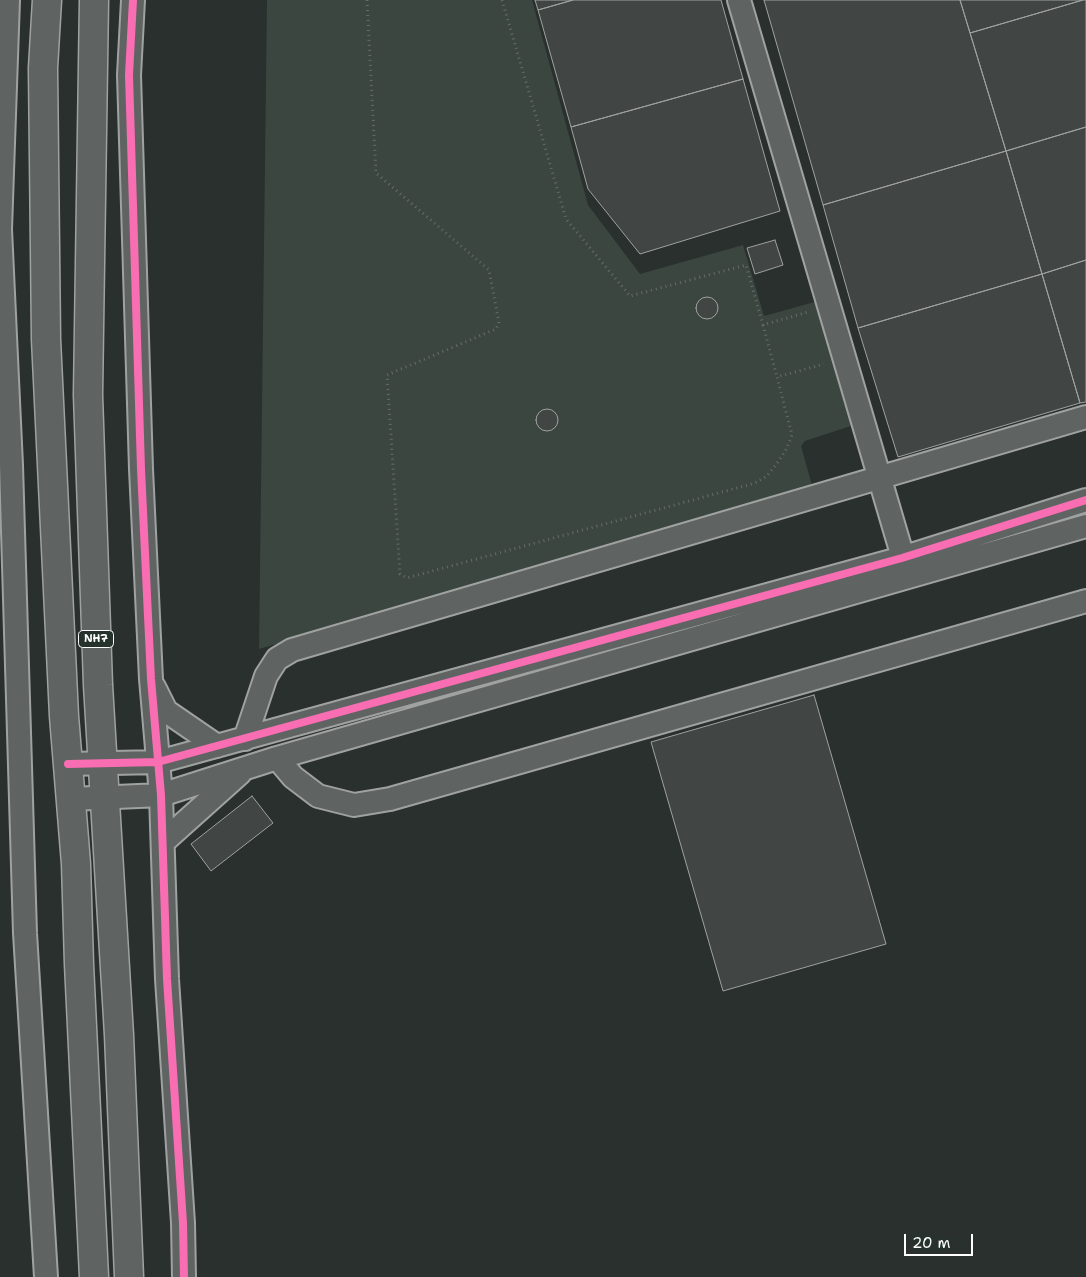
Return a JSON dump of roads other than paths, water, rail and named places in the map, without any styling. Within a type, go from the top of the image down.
[{"type":"highway","name":"NH7","points":[[47,0],[43,68],[46,339],[64,716],[76,864],[94,1277]]},
{"type":"highway","name":"NH7","points":[[94,0],[88,394],[102,763],[120,1035],[130,1277]]},
{"type":"street","points":[[8,0],[0,229],[11,475],[25,933],[46,1277]]},
{"type":"street","points":[[133,0],[129,85],[140,459],[151,679],[161,795],[167,979],[183,1223],[184,1277]]},
{"type":"street","points":[[739,0],[906,567]]},
{"type":"street","points":[[245,738],[266,676],[276,659],[292,650],[1086,416]]},
{"type":"street","points":[[71,799],[161,795],[906,567],[1086,500]]},
{"type":"street","points":[[68,764],[158,762],[906,567],[1086,526]]},
{"type":"street","points":[[277,758],[293,777],[318,796],[354,805],[390,798],[1086,601]]},
{"type":"street","points":[[151,679],[166,711],[217,746]]},
{"type":"street","points":[[163,842],[247,768]]}]
